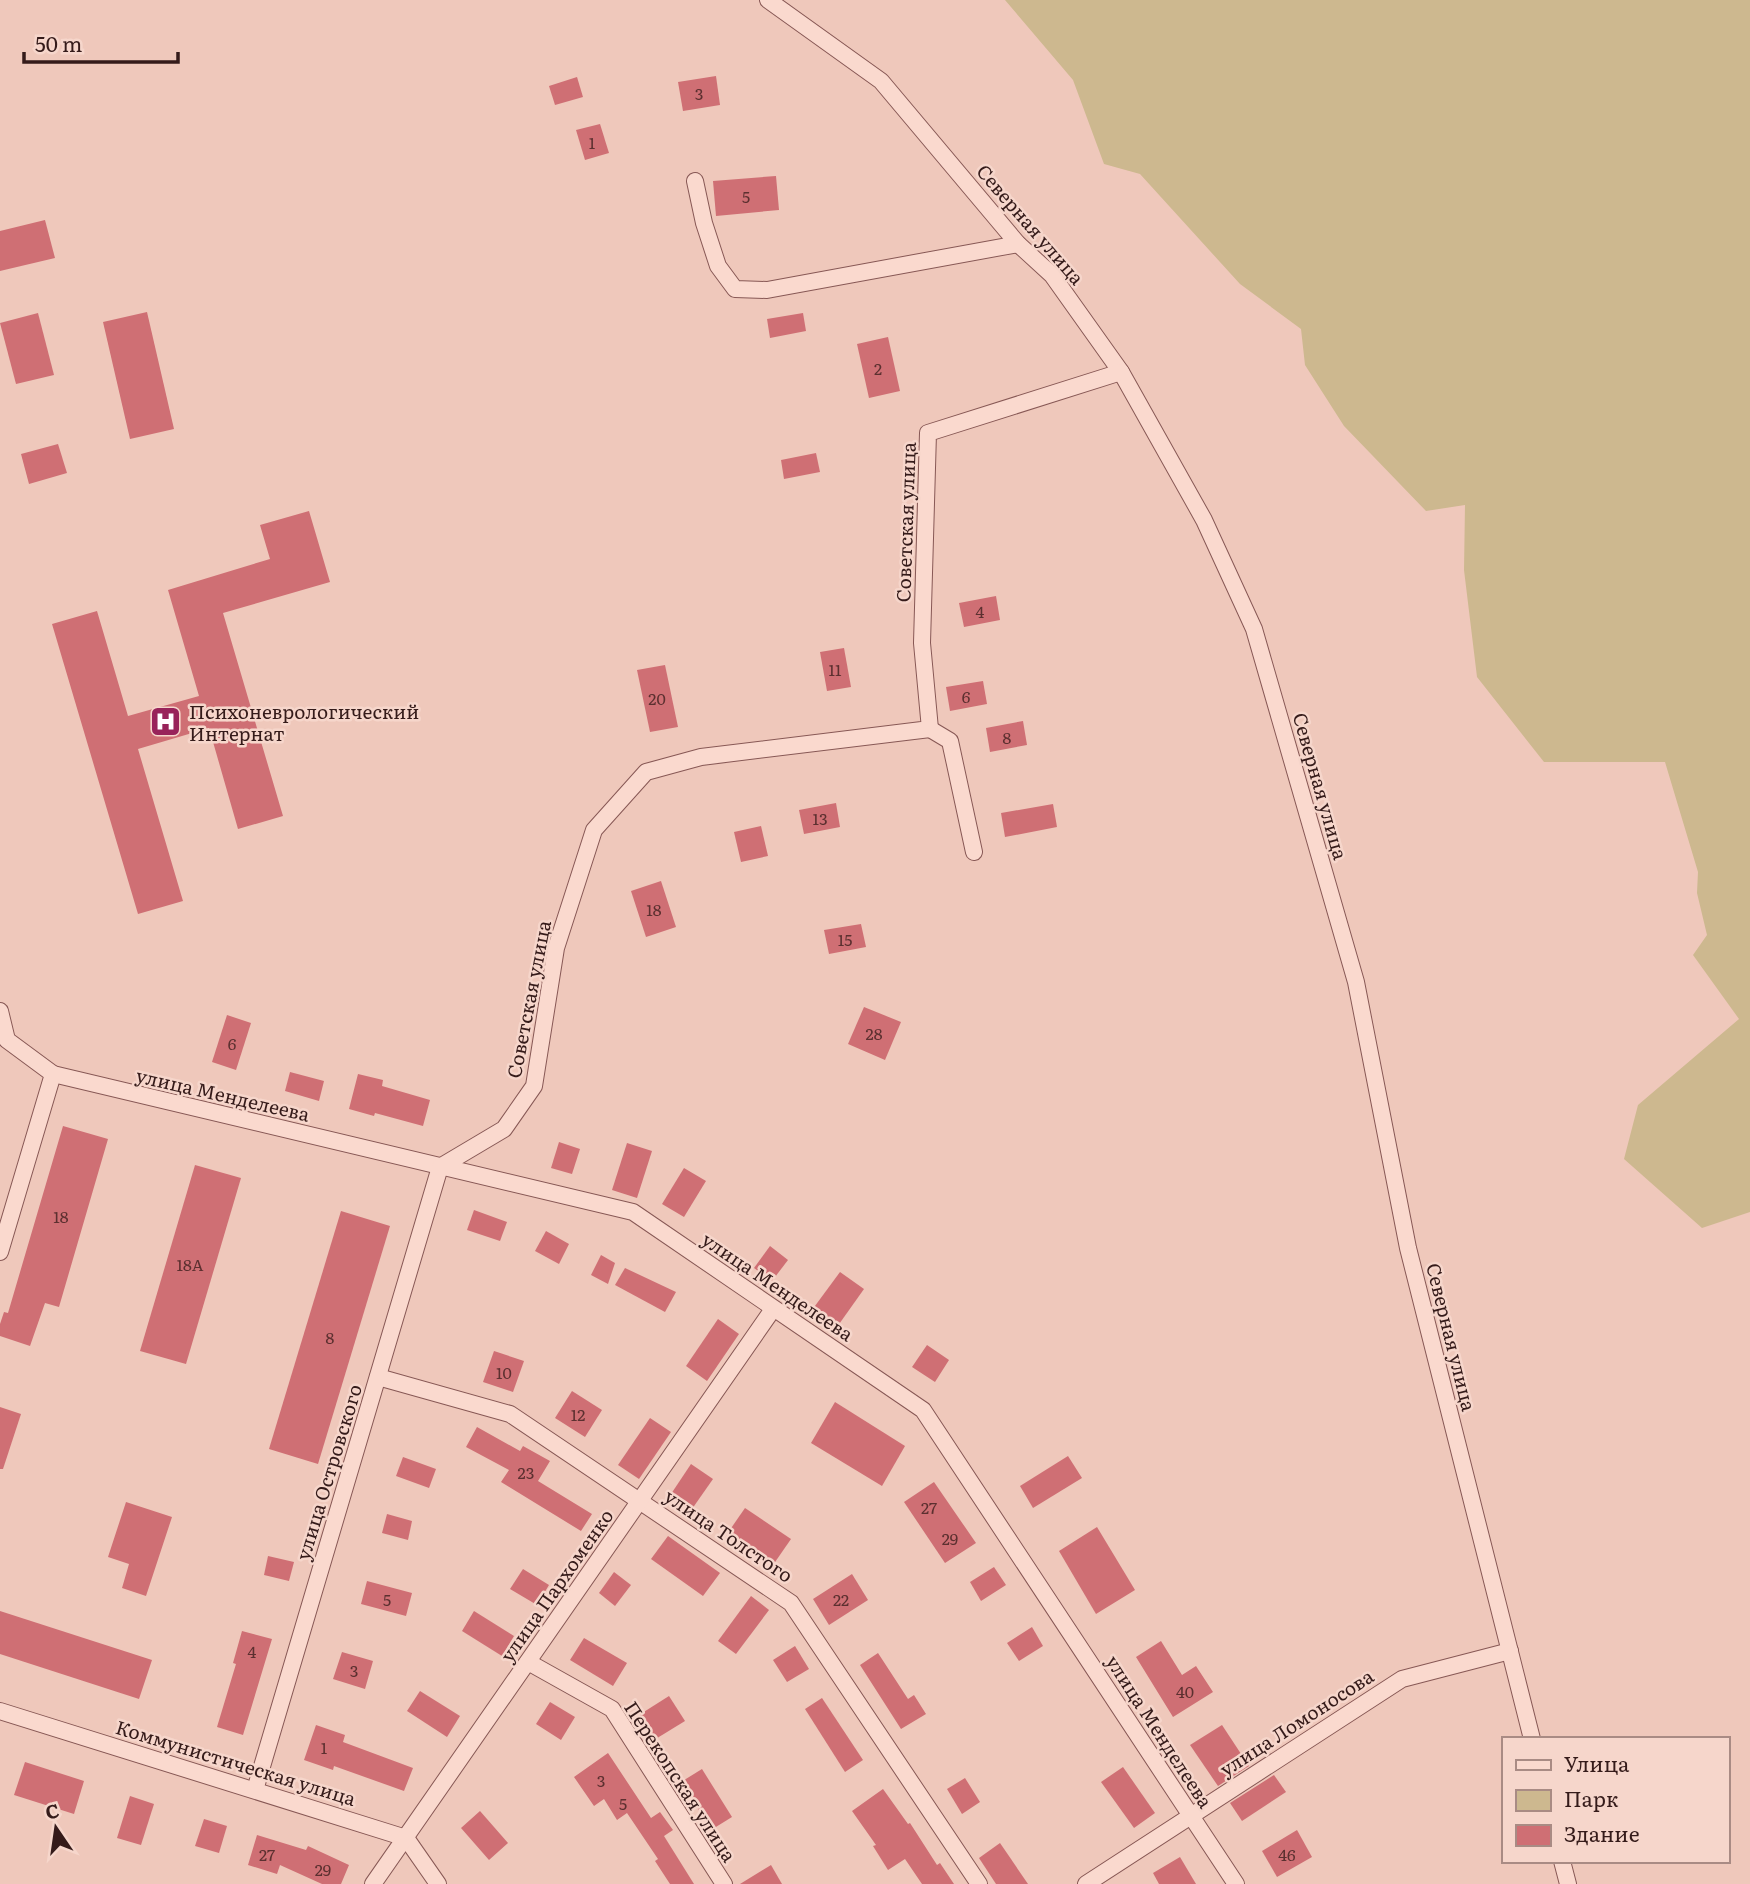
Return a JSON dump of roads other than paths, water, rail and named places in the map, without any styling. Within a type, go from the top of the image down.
[{"type":"street","name":"Северная улица","points":[[768,0],[881,81],[1018,244],[1052,275],[1121,372],[1204,520],[1254,629],[1356,982],[1408,1248],[1532,1737]]},
{"type":"street","points":[[695,181],[704,223],[718,266],[734,289],[767,290],[1018,244]]},
{"type":"street","name":"Советская улица","points":[[440,1167],[504,1129],[534,1086],[556,948],[594,830],[646,772],[701,757],[930,729],[922,643],[928,433],[1121,372]]},
{"type":"street","points":[[930,729],[950,741],[974,852]]},
{"type":"street","points":[[0,1011],[7,1040],[53,1074],[0,1252]]},
{"type":"street","name":"улица Менделеева","points":[[53,1074],[633,1212],[923,1410],[1236,1884]]},
{"type":"street","name":"улица Островского","points":[[255,1790],[440,1167]]},
{"type":"street","name":"улица Пархоменко","points":[[373,1884],[774,1309]]},
{"type":"street","name":"улица Толстого","points":[[378,1377],[510,1414],[790,1603],[979,1884]]},
{"type":"street","name":"улица Ломоносова","points":[[1086,1884],[1402,1679],[1510,1651]]},
{"type":"street","name":"Перекопская улица","points":[[528,1662],[612,1709],[724,1884]]},
{"type":"street","name":"Коммунистическая улица","points":[[0,1711],[406,1838]]},
{"type":"street","points":[[406,1838],[438,1884]]},
{"type":"street","points":[[1563,1863],[1568,1884]]},
{"type":"place","name":"Психоневрологический Интернат","points":[[166,722]]}]
